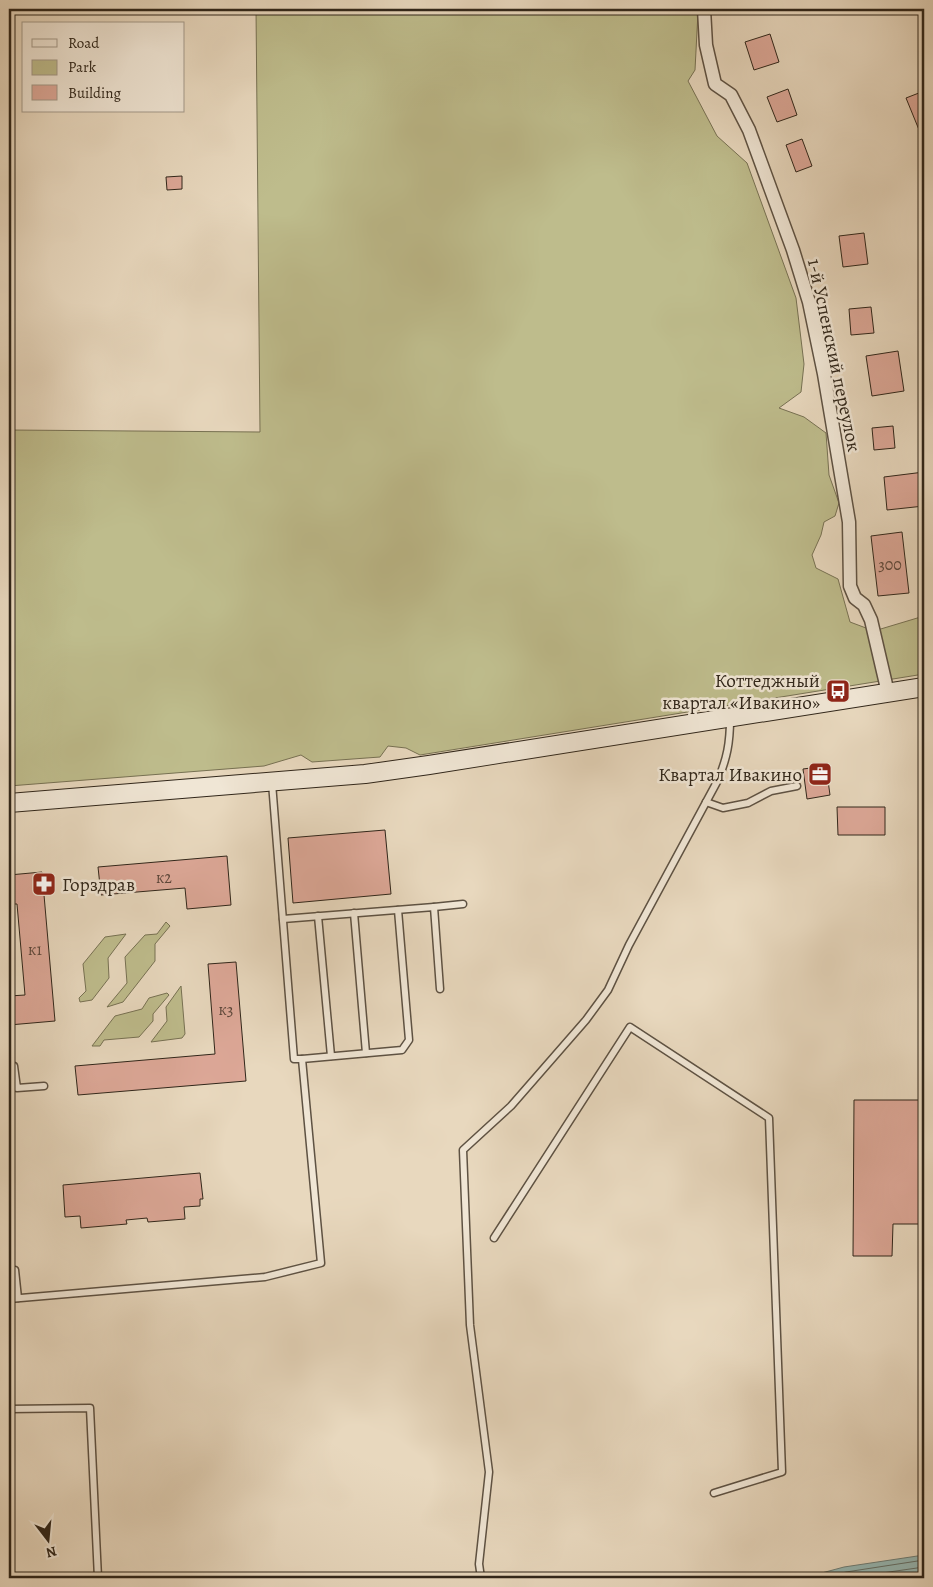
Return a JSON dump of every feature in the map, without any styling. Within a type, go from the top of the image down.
[{"type":"main road","points":[[9,803],[365,774],[430,766],[924,687]]},
{"type":"street","name":"1-й Успенский переулок","points":[[704,9],[706,45],[715,84],[731,95],[749,130],[793,250],[809,302],[824,374],[849,522],[850,586],[855,598],[864,606],[871,620],[888,692]]},
{"type":"lane","points":[[482,1578],[480,1564],[489,1472],[470,1325],[463,1150],[511,1106],[586,1020],[608,990],[629,945],[706,802],[726,760],[730,739],[730,718]]},
{"type":"lane","points":[[272,781],[294,1059],[402,1050],[409,1040],[398,910]]},
{"type":"lane","points":[[706,802],[723,808],[748,802],[770,791],[797,786]]},
{"type":"lane","points":[[283,918],[463,904]]},
{"type":"lane","points":[[434,907],[440,989]]},
{"type":"lane","points":[[354,913],[366,1053]]},
{"type":"lane","points":[[318,916],[331,1056]]},
{"type":"lane","points":[[494,1238],[630,1026],[769,1118],[782,1472],[714,1493]]},
{"type":"lane","points":[[9,1299],[265,1276],[321,1263],[302,1059]]},
{"type":"lane","points":[[9,1066],[14,1066],[17,1088],[44,1086]]},
{"type":"lane","points":[[9,1271],[15,1270],[18,1298]]},
{"type":"lane","points":[[9,1408],[90,1408],[98,1578]]},
{"type":"green space","points":[[256,9],[697,9],[695,70],[688,81],[717,136],[747,163],[796,298],[804,364],[801,392],[779,408],[804,417],[826,433],[829,475],[839,503],[835,516],[824,522],[821,535],[812,555],[816,568],[838,579],[850,622],[874,631],[924,616],[924,674],[420,755],[406,748],[388,746],[380,757],[312,762],[301,755],[264,766],[9,786],[9,430],[260,432]]},
{"type":"green space","points":[[166,922],[170,926],[155,944],[155,961],[123,1002],[107,1007],[127,983],[125,957],[145,935],[157,934]]},
{"type":"green space","points":[[126,934],[108,958],[109,978],[92,1000],[80,1002],[79,998],[86,991],[83,964],[105,937]]},
{"type":"green space","points":[[181,986],[185,1034],[182,1038],[151,1042],[167,1021],[166,1007]]},
{"type":"green space","points":[[167,993],[169,995],[153,1014],[153,1021],[139,1037],[104,1040],[100,1046],[92,1046],[115,1016],[142,1009],[149,998]]},
{"type":"water","points":[[924,1555],[924,1578],[803,1578],[844,1567]]},
{"type":"building","points":[[770,34],[779,62],[754,70],[745,42]]},
{"type":"building","points":[[788,89],[797,115],[777,122],[767,97]]},
{"type":"building","points":[[924,91],[924,142],[906,98]]},
{"type":"building","points":[[802,139],[812,166],[796,172],[786,145]]},
{"type":"building","points":[[182,176],[182,189],[167,190],[166,177]]},
{"type":"building","points":[[864,233],[868,264],[843,267],[839,236]]},
{"type":"building","points":[[871,307],[874,333],[851,335],[849,309]]},
{"type":"building","points":[[898,351],[904,391],[872,396],[866,356]]},
{"type":"building","points":[[893,426],[895,448],[874,450],[872,428]]},
{"type":"building","points":[[924,472],[924,506],[887,510],[884,477]]},
{"type":"building","points":[[902,532],[909,593],[878,596],[871,536]]},
{"type":"building","points":[[826,766],[830,795],[807,799],[803,769]]},
{"type":"building","points":[[837,807],[885,807],[885,835],[838,835]]},
{"type":"building","points":[[385,830],[391,894],[293,903],[288,838]]},
{"type":"building","points":[[227,856],[231,905],[187,909],[185,888],[101,895],[98,867]]},
{"type":"building","points":[[42,872],[55,1021],[9,1025],[9,996],[25,995],[17,904],[9,904],[9,875]]},
{"type":"building","points":[[236,962],[246,1081],[78,1095],[75,1066],[215,1054],[208,964]]},
{"type":"building","points":[[854,1100],[924,1100],[924,1224],[893,1224],[892,1256],[853,1256]]},
{"type":"building","points":[[200,1173],[203,1199],[200,1199],[200,1206],[184,1207],[185,1219],[148,1222],[147,1218],[126,1220],[127,1224],[81,1228],[80,1216],[65,1217],[63,1185]]},
{"type":"place","name":"Коттеджный квартал «Ивакино»","points":[[838,691]]},
{"type":"place","name":"Квартал Ивакино","points":[[820,774]]},
{"type":"place","name":"Горздрав","points":[[44,884]]}]
